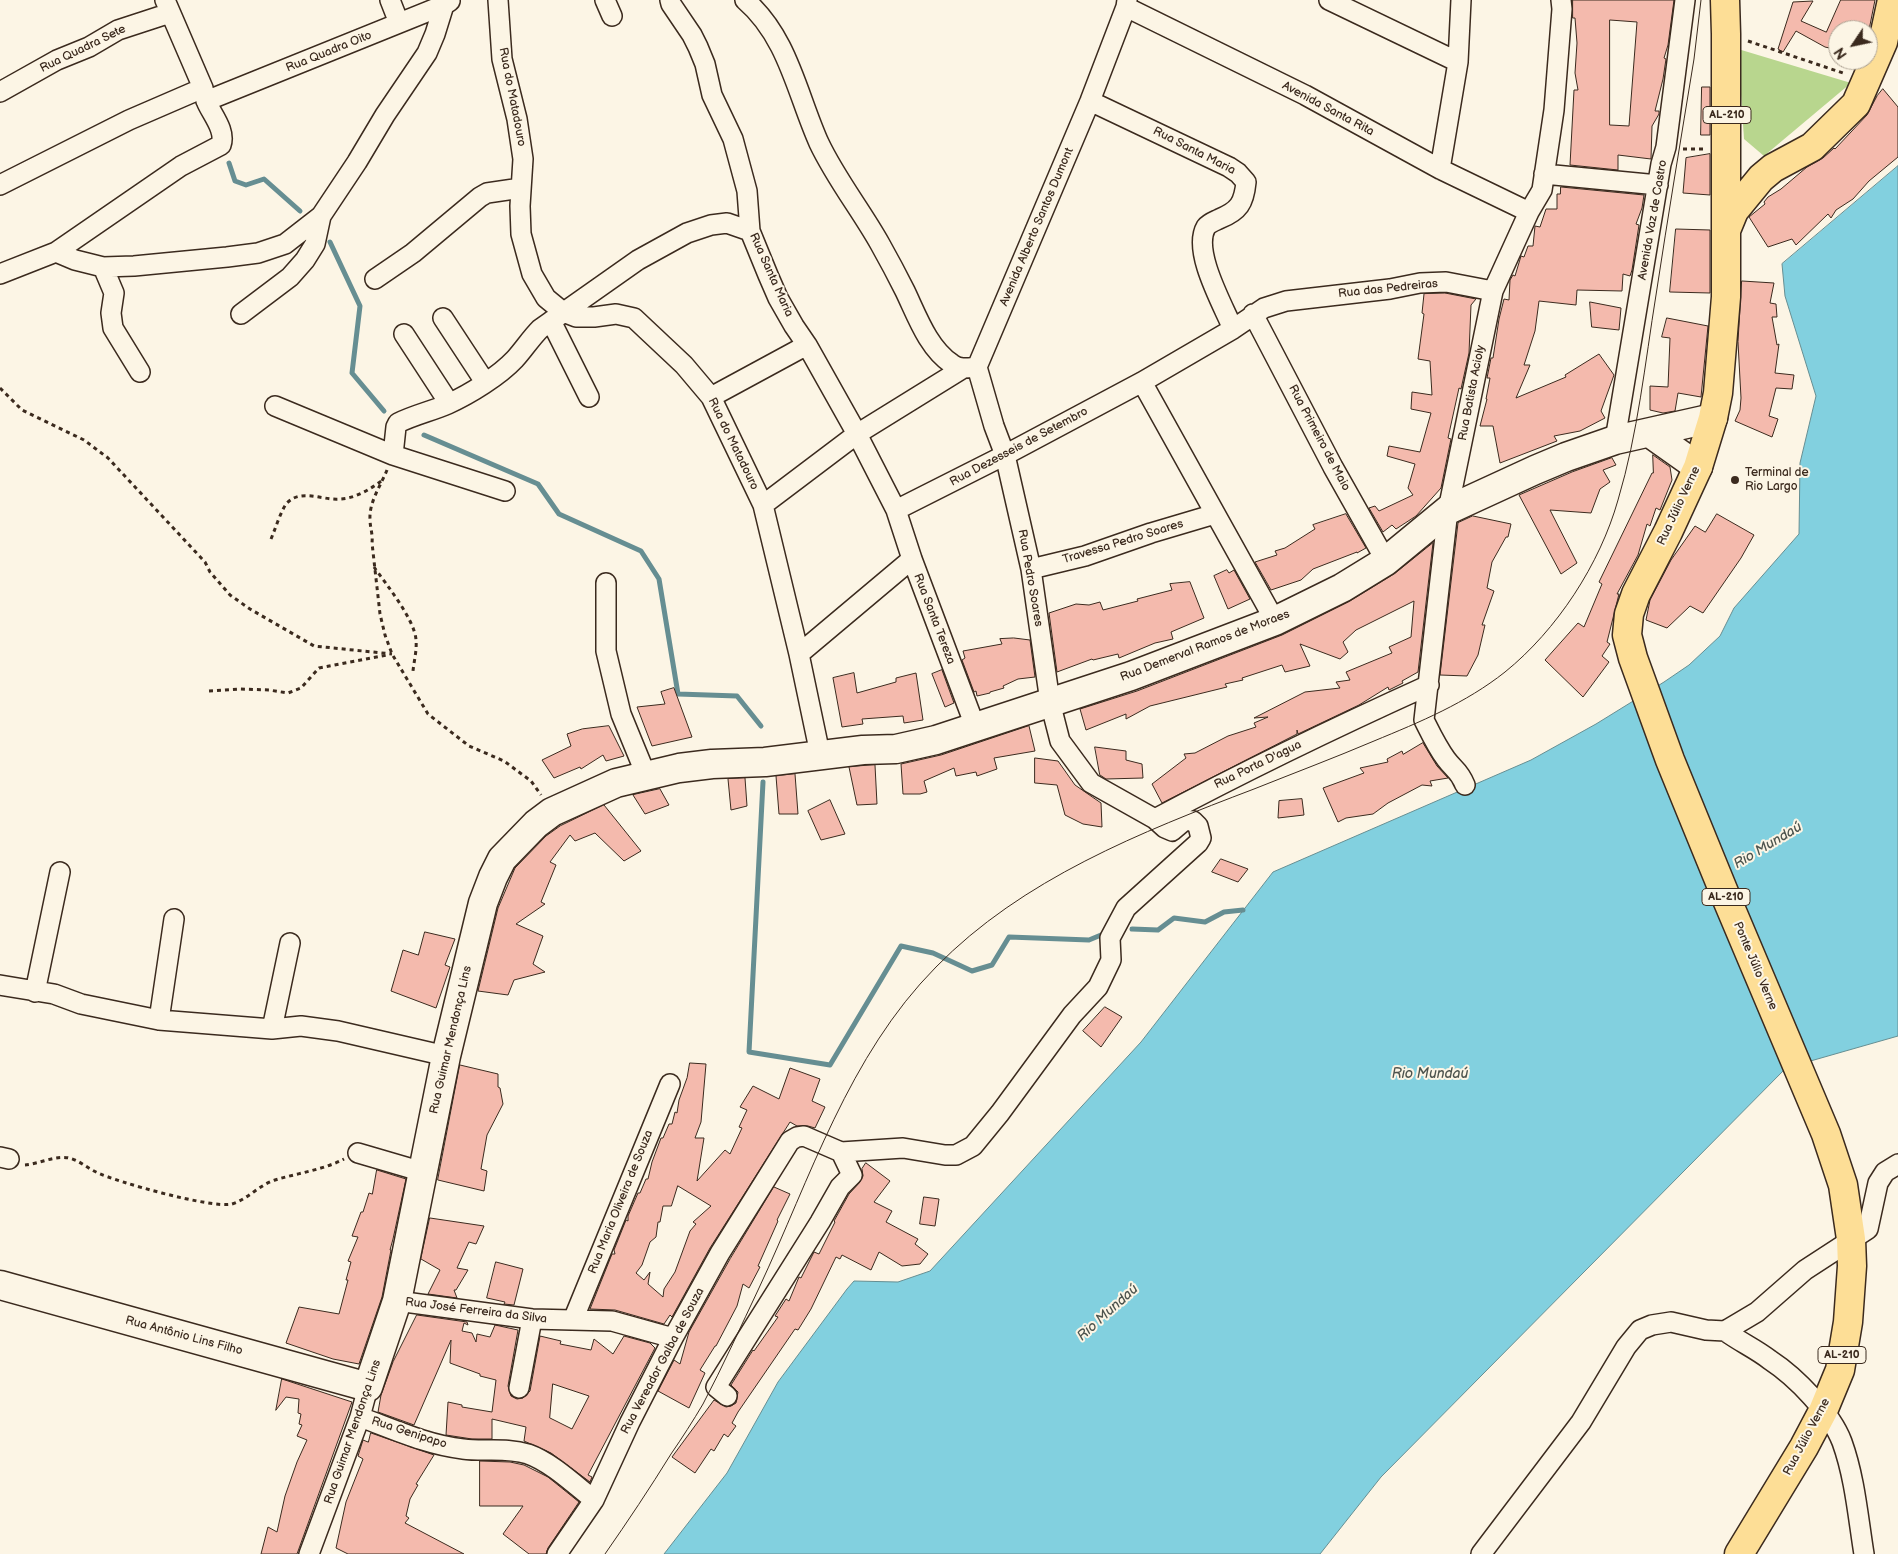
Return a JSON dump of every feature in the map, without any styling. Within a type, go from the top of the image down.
[{"type":"main road","name":"AL-210","points":[[1725,0],[1726,230]]},
{"type":"main road","name":"AL-210","points":[[1726,230],[1734,211],[1761,178],[1781,164],[1812,147],[1856,104],[1883,42],[1892,0]]},
{"type":"main road","points":[[1727,146],[1742,160],[1753,166],[1781,164]]},
{"type":"main road","name":"Rua Júlio Verne","points":[[1633,658],[1627,635],[1629,614],[1636,594],[1668,532],[1698,467],[1713,418],[1718,393],[1726,296],[1726,230]]},
{"type":"main road","name":"Ponte Júlio Verne","points":[[1633,658],[1670,760],[1826,1134]]},
{"type":"main road","name":"Rua Júlio Verne","points":[[1739,1554],[1804,1447],[1823,1411],[1840,1370],[1848,1322],[1852,1266],[1851,1239],[1843,1185],[1826,1134]]},
{"type":"street","points":[[390,0],[399,23]]},
{"type":"street","name":"Rua do Matadouro","points":[[498,0],[502,59],[517,118],[523,159],[521,234],[532,274],[557,316],[576,317],[616,314],[634,318],[684,365],[711,397],[763,505],[799,654],[820,754]]},
{"type":"street","name":"Rua Santa Maria","points":[[670,0],[698,47],[705,64],[712,95],[733,139],[747,191],[750,231],[778,298],[807,345],[896,510]]},
{"type":"street","points":[[745,0],[778,40],[819,143],[834,172],[880,244],[927,337],[952,364],[969,368]]},
{"type":"street","points":[[1329,0],[1458,62]]},
{"type":"street","points":[[1440,169],[1458,62],[1461,0]]},
{"type":"street","name":"Rua Batista Acioly","points":[[1465,785],[1460,773],[1448,761],[1434,740],[1424,720],[1448,510],[1493,291],[1542,190],[1554,110],[1562,9],[1561,0]]},
{"type":"street","name":"Avenida Vaz de Castro","points":[[1615,440],[1661,164],[1666,148],[1685,0]]},
{"type":"street","points":[[56,252],[74,260],[103,266],[174,263],[258,252],[285,244],[320,216],[357,162],[385,115],[427,53],[447,3]]},
{"type":"street","name":"Rua Quadra Oito","points":[[0,185],[129,120],[399,23],[447,3]]},
{"type":"street","name":"Avenida Alberto Santos Dumont","points":[[969,368],[1090,101],[1126,3]]},
{"type":"street","name":"Avenida Santa Rita","points":[[1126,3],[1305,95],[1440,169],[1530,212]]},
{"type":"street","points":[[0,274],[56,252],[181,166],[221,145],[223,140],[220,130],[167,7]]},
{"type":"street","name":"Rua Quadra Sete","points":[[0,92],[57,60],[89,47],[118,30],[167,7]]},
{"type":"street","name":"Rua Santa Maria","points":[[1090,101],[1229,167],[1246,182],[1244,198],[1234,212],[1213,221],[1206,227],[1203,239],[1203,256],[1233,329]]},
{"type":"street","points":[[1544,174],[1658,185]]},
{"type":"street","points":[[375,279],[413,253],[480,197],[487,193],[521,188]]},
{"type":"street","points":[[241,314],[290,277],[305,260],[315,244],[320,216]]},
{"type":"street","points":[[393,455],[398,423],[449,403],[503,370],[516,358],[527,342],[557,316],[638,260],[687,233],[711,225],[727,223],[750,231]]},
{"type":"street","points":[[103,266],[114,292],[111,313],[113,328],[140,372]]},
{"type":"street","name":"Rua das Pedreiras","points":[[1312,298],[1390,289],[1420,283],[1446,282],[1493,291]]},
{"type":"street","name":"Rua Dezesseis de Setembro","points":[[896,510],[1005,455],[1142,382],[1233,329],[1253,314],[1275,304],[1312,298]]},
{"type":"street","name":"Rua Primeiro de Maio","points":[[1253,314],[1333,467],[1386,561]]},
{"type":"street","points":[[557,316],[589,397]]},
{"type":"street","points":[[443,318],[485,382]]},
{"type":"street","points":[[404,334],[449,403]]},
{"type":"street","points":[[711,397],[807,345]]},
{"type":"street","points":[[763,505],[856,434],[969,368]]},
{"type":"street","points":[[969,368],[1005,455]]},
{"type":"street","points":[[1142,382],[1275,622]]},
{"type":"street","points":[[275,406],[393,455],[505,491]]},
{"type":"street","name":"Rua Demerval Ramos de Moraes","points":[[820,754],[896,749],[936,740],[1131,676],[1275,622],[1342,588],[1386,561],[1448,510],[1566,457],[1615,440],[1713,418]]},
{"type":"street","points":[[1650,433],[1698,467]]},
{"type":"street","name":"Rua Pedro Soares","points":[[1005,455],[1031,569],[1050,702],[1060,741],[1091,784],[1155,819]]},
{"type":"street","name":"Rua Santa Tereza","points":[[896,510],[912,559],[975,726]]},
{"type":"street","name":"Travessa Pedro Soares","points":[[1031,569],[1086,556],[1215,514]]},
{"type":"street","points":[[799,654],[912,559]]},
{"type":"street","points":[[606,584],[606,651],[621,714],[646,775]]},
{"type":"street","name":"Rua Porta D'agua","points":[[1155,819],[1232,778],[1429,684]]},
{"type":"street","name":"Rua Guimar Mendonça Lins","points":[[312,1553],[360,1416],[397,1301],[446,1056],[483,903],[502,859],[536,824],[552,812],[616,783],[646,775],[696,766],[765,762],[820,754]]},
{"type":"street","points":[[727,1396],[716,1387],[840,1187],[852,1174],[841,1152],[903,1148],[956,1155],[973,1146],[1000,1113],[1072,1015],[1098,987],[1111,960],[1110,938],[1126,908],[1198,843],[1201,838],[1198,826],[1193,821],[1185,820],[1172,831],[1165,828],[1155,819]]},
{"type":"street","points":[[35,992],[60,872]]},
{"type":"street","points":[[158,1020],[174,919]]},
{"type":"street","points":[[272,1028],[290,943]]},
{"type":"street","points":[[0,985],[54,994],[81,1004],[158,1020],[272,1028],[296,1026],[338,1031],[446,1056]]},
{"type":"street","name":"Rua Maria Oliveira de Souza","points":[[573,1320],[670,1084]]},
{"type":"street","name":"Rua Vereador Galba de Souza","points":[[557,1554],[594,1500],[630,1422],[674,1338],[720,1254],[790,1140],[797,1136],[804,1136],[841,1152]]},
{"type":"street","points":[[358,1153],[423,1172]]},
{"type":"street","points":[[1725,1331],[1757,1312],[1805,1270],[1868,1229],[1878,1183],[1885,1172],[1898,1164]]},
{"type":"street","name":"Rua Antônio Lins Filho","points":[[0,1285],[368,1387]]},
{"type":"street","name":"Rua José Ferreira da Silva","points":[[397,1301],[532,1319],[612,1321],[674,1338]]},
{"type":"street","points":[[518,1388],[532,1319]]},
{"type":"street","points":[[1481,1554],[1581,1422],[1626,1347],[1640,1330],[1652,1325],[1671,1322],[1706,1330],[1725,1331],[1743,1344],[1770,1359],[1798,1382],[1823,1411],[1841,1440],[1852,1475],[1864,1554]]},
{"type":"street","name":"Rua Genipapo","points":[[360,1416],[418,1439],[463,1450],[518,1451],[529,1454],[547,1464],[594,1500]]},
{"type":"path","points":[[1726,34],[1866,81]]},
{"type":"path","points":[[1666,148],[1727,146]]},
{"type":"path","points":[[0,388],[22,410],[84,440],[108,458],[205,562],[210,572],[230,595],[250,609],[314,646],[392,654]]},
{"type":"path","points":[[393,455],[371,506],[370,519],[373,533],[372,543],[380,614],[392,654],[428,714],[469,746],[504,761],[531,781],[552,812]]},
{"type":"path","points":[[270,539],[287,504],[294,499],[310,496],[340,499],[363,494],[383,479]]},
{"type":"path","points":[[374,566],[398,602],[414,633],[416,640],[413,671]]},
{"type":"path","points":[[209,691],[240,689],[288,693],[301,688],[319,668],[392,654]]},
{"type":"path","points":[[4,1158],[24,1165],[33,1165],[59,1158],[69,1158],[78,1161],[96,1173],[156,1191],[216,1205],[231,1204],[244,1199],[273,1181],[323,1167],[358,1153]]},
{"type":"green space","points":[[1738,49],[1851,83],[1764,156],[1744,139]]},
{"type":"water","name":"Rio Mundaú","points":[[1898,166],[1898,1036],[1786,1068],[1381,1477],[1320,1554],[664,1554],[727,1473],[778,1382],[854,1281],[898,1282],[930,1271],[1141,1042],[1273,872],[1531,760],[1596,724],[1664,682],[1689,665],[1720,636],[1734,608],[1799,534],[1800,463],[1816,396],[1785,296],[1782,264]]},
{"type":"building","points":[[1573,0],[1674,0],[1668,45],[1664,58],[1666,59],[1663,79],[1655,111],[1659,111],[1659,114],[1652,126],[1651,159],[1618,155],[1618,170],[1570,165],[1574,90],[1578,90],[1575,73],[1577,43],[1575,18],[1573,18]],"holes":[[[1610,20],[1637,22],[1629,126],[1610,125]]]},
{"type":"building","points":[[1841,0],[1875,0],[1871,20],[1832,20]]},
{"type":"building","points":[[1813,1],[1801,21],[1826,32],[1828,28],[1828,48],[1796,31],[1783,52],[1778,49],[1793,2]]},
{"type":"building","points":[[1702,87],[1710,87],[1710,135],[1701,135]]},
{"type":"building","points":[[1883,89],[1898,107],[1898,157],[1869,181],[1853,199],[1836,210],[1831,218],[1828,214],[1796,245],[1792,239],[1768,247],[1749,217],[1765,204],[1764,202],[1768,197],[1781,189],[1807,167],[1835,149],[1867,115]]},
{"type":"building","points":[[1710,154],[1710,195],[1683,193],[1686,158]]},
{"type":"building","points":[[1561,187],[1644,195],[1642,208],[1636,224],[1639,225],[1632,270],[1630,276],[1623,274],[1622,291],[1577,290],[1576,305],[1539,301],[1535,331],[1524,365],[1530,365],[1516,398],[1566,377],[1565,375],[1599,354],[1614,375],[1601,411],[1605,418],[1580,431],[1554,436],[1557,441],[1500,463],[1493,426],[1480,426],[1487,399],[1490,378],[1487,378],[1491,358],[1493,358],[1499,319],[1504,299],[1509,300],[1510,280],[1513,275],[1515,276],[1521,256],[1524,257],[1528,246],[1533,246],[1535,226],[1540,227],[1546,209],[1557,209],[1557,194],[1560,194]]},
{"type":"building","points":[[1676,229],[1710,230],[1710,293],[1670,292]]},
{"type":"building","points":[[1742,281],[1774,283],[1770,303],[1776,304],[1777,317],[1772,317],[1777,345],[1779,344],[1775,373],[1794,375],[1792,389],[1776,388],[1769,416],[1778,419],[1772,437],[1735,421],[1740,410],[1741,398],[1738,342]]},
{"type":"building","points":[[1445,293],[1476,299],[1471,305],[1469,353],[1448,438],[1451,439],[1441,488],[1416,516],[1396,529],[1392,525],[1383,532],[1369,508],[1375,506],[1379,511],[1413,495],[1408,488],[1415,464],[1387,456],[1389,446],[1420,452],[1431,413],[1411,409],[1412,392],[1432,395],[1430,361],[1418,359],[1424,314],[1422,313],[1424,294]]},
{"type":"building","points":[[1590,302],[1621,308],[1619,330],[1592,327]]},
{"type":"building","points":[[1667,318],[1708,326],[1701,397],[1678,393],[1675,411],[1663,413],[1650,410],[1650,386],[1668,387],[1670,338],[1662,337]]},
{"type":"building","points":[[1653,455],[1670,467],[1672,480],[1660,510],[1656,508],[1650,526],[1647,524],[1638,555],[1617,594],[1619,594],[1607,642],[1610,644],[1602,656],[1609,662],[1583,697],[1545,660],[1578,623],[1584,627],[1602,584],[1599,582],[1653,473]]},
{"type":"building","points":[[1612,458],[1616,465],[1603,470],[1610,482],[1600,489],[1591,513],[1550,510],[1577,563],[1561,574],[1519,495],[1572,472]]},
{"type":"building","points":[[1346,514],[1366,548],[1313,569],[1301,580],[1271,590],[1255,562],[1277,555],[1275,551],[1285,548],[1315,529],[1313,525]]},
{"type":"building","points":[[1717,514],[1754,535],[1741,558],[1703,613],[1690,606],[1667,628],[1646,620],[1650,600],[1671,560],[1695,526],[1705,532]]},
{"type":"building","points":[[1473,516],[1511,524],[1508,537],[1506,537],[1492,562],[1487,588],[1494,591],[1482,625],[1485,625],[1478,655],[1467,676],[1440,675],[1458,523]]},
{"type":"building","points":[[1433,543],[1418,672],[1402,681],[1403,683],[1389,690],[1388,687],[1359,705],[1298,734],[1297,730],[1297,734],[1162,803],[1152,784],[1186,758],[1184,754],[1195,753],[1228,736],[1256,727],[1254,723],[1268,717],[1254,718],[1305,692],[1340,688],[1336,682],[1350,680],[1346,672],[1392,653],[1389,647],[1411,637],[1414,601],[1356,630],[1343,642],[1348,652],[1340,659],[1300,644],[1310,666],[1285,672],[1282,665],[1242,678],[1243,680],[1225,684],[1227,687],[1150,706],[1126,719],[1126,714],[1086,730],[1080,709],[1137,691],[1282,635],[1350,601],[1394,574]]},
{"type":"building","points":[[1227,570],[1229,573],[1234,570],[1250,599],[1228,609],[1214,576]]},
{"type":"building","points":[[1190,582],[1204,618],[1171,632],[1173,639],[1155,643],[1119,658],[1118,654],[1092,659],[1057,672],[1049,613],[1076,604],[1089,605],[1100,602],[1103,610],[1172,590],[1170,584]]},
{"type":"building","points":[[1000,639],[1030,640],[1035,677],[1018,679],[1003,686],[1004,688],[977,696],[962,660],[965,658],[963,651],[1002,644]]},
{"type":"building","points":[[942,670],[954,703],[945,707],[932,674]]},
{"type":"building","points":[[854,673],[857,693],[896,682],[896,678],[916,673],[923,720],[904,723],[903,716],[862,719],[863,724],[842,727],[833,678]]},
{"type":"building","points":[[674,688],[692,737],[652,746],[637,707],[665,704],[661,692]]},
{"type":"building","points":[[609,726],[624,756],[606,761],[603,755],[581,769],[580,767],[554,778],[542,760],[571,746],[567,734],[582,729]]},
{"type":"building","points":[[1029,726],[1035,751],[994,758],[997,769],[977,776],[976,772],[956,776],[954,768],[924,781],[927,792],[903,794],[901,764],[941,755]]},
{"type":"building","points":[[1423,743],[1437,766],[1448,778],[1430,781],[1432,786],[1422,785],[1388,803],[1373,814],[1346,818],[1338,822],[1323,788],[1364,773],[1360,768],[1388,762],[1387,759],[1402,751],[1403,754]]},
{"type":"building","points":[[1095,747],[1126,751],[1126,760],[1142,764],[1143,778],[1106,779],[1100,775]]},
{"type":"building","points":[[1035,758],[1058,761],[1075,785],[1101,803],[1102,827],[1083,824],[1065,815],[1057,785],[1035,783]]},
{"type":"building","points":[[875,765],[877,804],[857,805],[849,767]]},
{"type":"building","points":[[795,774],[798,814],[779,814],[776,776]]},
{"type":"building","points":[[745,778],[747,806],[731,810],[728,779]]},
{"type":"building","points":[[660,789],[669,805],[645,814],[633,795]]},
{"type":"building","points":[[1302,799],[1304,815],[1278,818],[1279,801]]},
{"type":"building","points":[[830,800],[845,834],[821,840],[808,811]]},
{"type":"building","points":[[604,805],[641,851],[624,861],[595,833],[575,841],[570,835],[550,862],[556,865],[541,902],[545,904],[516,924],[543,936],[533,964],[545,972],[514,980],[508,995],[478,991],[498,908],[515,868],[546,836],[560,826]]},
{"type":"building","points":[[1221,859],[1248,869],[1238,882],[1212,872]]},
{"type":"building","points":[[425,932],[455,939],[445,965],[450,967],[436,1008],[391,991],[403,950],[418,955]]},
{"type":"building","points":[[1105,1007],[1122,1017],[1101,1047],[1083,1031]]},
{"type":"building","points":[[690,1063],[706,1064],[701,1122],[695,1138],[704,1138],[697,1181],[725,1150],[730,1154],[742,1128],[739,1127],[747,1110],[740,1107],[753,1086],[779,1099],[790,1068],[820,1079],[812,1101],[825,1107],[815,1128],[797,1126],[790,1122],[710,1248],[672,1317],[670,1315],[664,1324],[615,1310],[590,1309],[612,1254],[615,1254],[614,1250],[626,1220],[628,1221],[628,1216],[638,1193],[640,1193],[646,1179],[648,1179],[661,1138],[663,1138],[669,1124],[672,1124],[675,1112],[677,1113],[679,1100]],"holes":[[[678,1186],[711,1206],[693,1222],[696,1224],[690,1231],[675,1272],[664,1289],[663,1297],[648,1284],[650,1272],[644,1280],[636,1273],[642,1265],[650,1242],[656,1237],[663,1206],[671,1206]]]},
{"type":"building","points":[[460,1065],[498,1074],[498,1087],[500,1088],[503,1104],[487,1135],[481,1169],[487,1171],[484,1191],[438,1180]]},
{"type":"building","points":[[866,1163],[890,1181],[874,1202],[892,1211],[886,1222],[918,1239],[915,1244],[928,1254],[920,1264],[902,1266],[879,1252],[871,1270],[842,1255],[840,1259],[836,1257],[811,1309],[798,1330],[795,1329],[738,1412],[732,1423],[736,1426],[728,1437],[724,1434],[714,1451],[711,1449],[695,1473],[672,1457],[714,1400],[726,1407],[736,1403],[738,1392],[731,1385],[753,1350],[778,1317],[775,1316],[786,1299],[789,1301],[799,1277],[801,1278],[814,1252],[819,1254],[849,1194],[860,1182],[863,1176],[862,1169]]},
{"type":"building","points":[[377,1170],[406,1179],[390,1250],[382,1297],[359,1364],[333,1359],[286,1343],[299,1307],[339,1314],[348,1280],[346,1280],[351,1262],[348,1261],[358,1237],[352,1236],[369,1193],[372,1194]]},
{"type":"building","points":[[774,1187],[790,1194],[758,1266],[760,1267],[749,1288],[743,1284],[737,1306],[716,1346],[700,1370],[705,1373],[689,1408],[658,1391],[674,1360],[680,1364],[689,1332],[730,1259]]},
{"type":"building","points":[[924,1197],[939,1199],[935,1226],[920,1224]]},
{"type":"building","points":[[430,1218],[484,1226],[476,1244],[469,1242],[457,1268],[468,1270],[456,1290],[454,1290],[457,1298],[428,1294],[440,1270],[421,1259]]},
{"type":"building","points":[[496,1262],[523,1269],[514,1305],[504,1304],[505,1302],[487,1298]]},
{"type":"building","points":[[417,1315],[467,1322],[468,1325],[464,1323],[462,1331],[472,1333],[476,1342],[477,1334],[490,1337],[495,1325],[518,1330],[508,1386],[511,1396],[517,1399],[523,1398],[530,1391],[540,1336],[561,1341],[560,1344],[591,1350],[594,1339],[613,1354],[624,1336],[650,1343],[655,1348],[588,1475],[592,1477],[590,1482],[551,1453],[524,1441],[526,1427],[492,1419],[492,1439],[472,1439],[446,1435],[448,1402],[462,1405],[462,1407],[492,1412],[496,1380],[480,1376],[480,1374],[450,1363],[451,1340],[414,1425],[378,1412],[381,1395],[393,1362]],"holes":[[[553,1384],[589,1396],[572,1429],[550,1418]]]},
{"type":"building","points":[[282,1379],[352,1402],[297,1554],[261,1554],[268,1527],[277,1532],[285,1496],[307,1440],[297,1436],[302,1425],[299,1424],[301,1414],[298,1413],[299,1399],[286,1397],[276,1410]]},
{"type":"building","points":[[371,1433],[434,1455],[416,1484],[418,1485],[410,1499],[406,1516],[409,1518],[405,1523],[464,1554],[348,1554],[336,1548],[346,1502],[363,1459],[358,1456],[363,1440],[368,1442]]},
{"type":"building","points":[[480,1461],[510,1462],[524,1465],[548,1477],[579,1502],[548,1548],[546,1554],[529,1554],[503,1534],[523,1506],[480,1506]]},
{"type":"waterway","points":[[229,163],[235,181],[246,185],[264,179],[300,211]]},
{"type":"waterway","points":[[330,242],[360,306],[352,373],[384,411]]},
{"type":"waterway","points":[[424,435],[538,484],[559,514],[641,551],[659,579],[678,694],[737,696],[761,726]]},
{"type":"waterway","points":[[763,782],[749,1052],[830,1065],[901,946],[933,953],[972,971],[992,965],[1009,937],[1089,940],[1101,935]]},
{"type":"waterway","points":[[1132,929],[1158,930],[1174,918],[1205,922],[1224,912],[1243,910]]},
{"type":"tram line","points":[[605,1554],[703,1404],[725,1361],[834,1119],[855,1078],[905,1002],[936,967],[970,936],[1006,908],[1045,883],[1085,861],[1169,823],[1408,727],[1475,693],[1505,672],[1524,655],[1559,616],[1588,571],[1600,548],[1618,500],[1631,449],[1694,59],[1701,0]]},
{"type":"place","name":"Terminal de Rio Largo","points":[[1735,480]]}]
